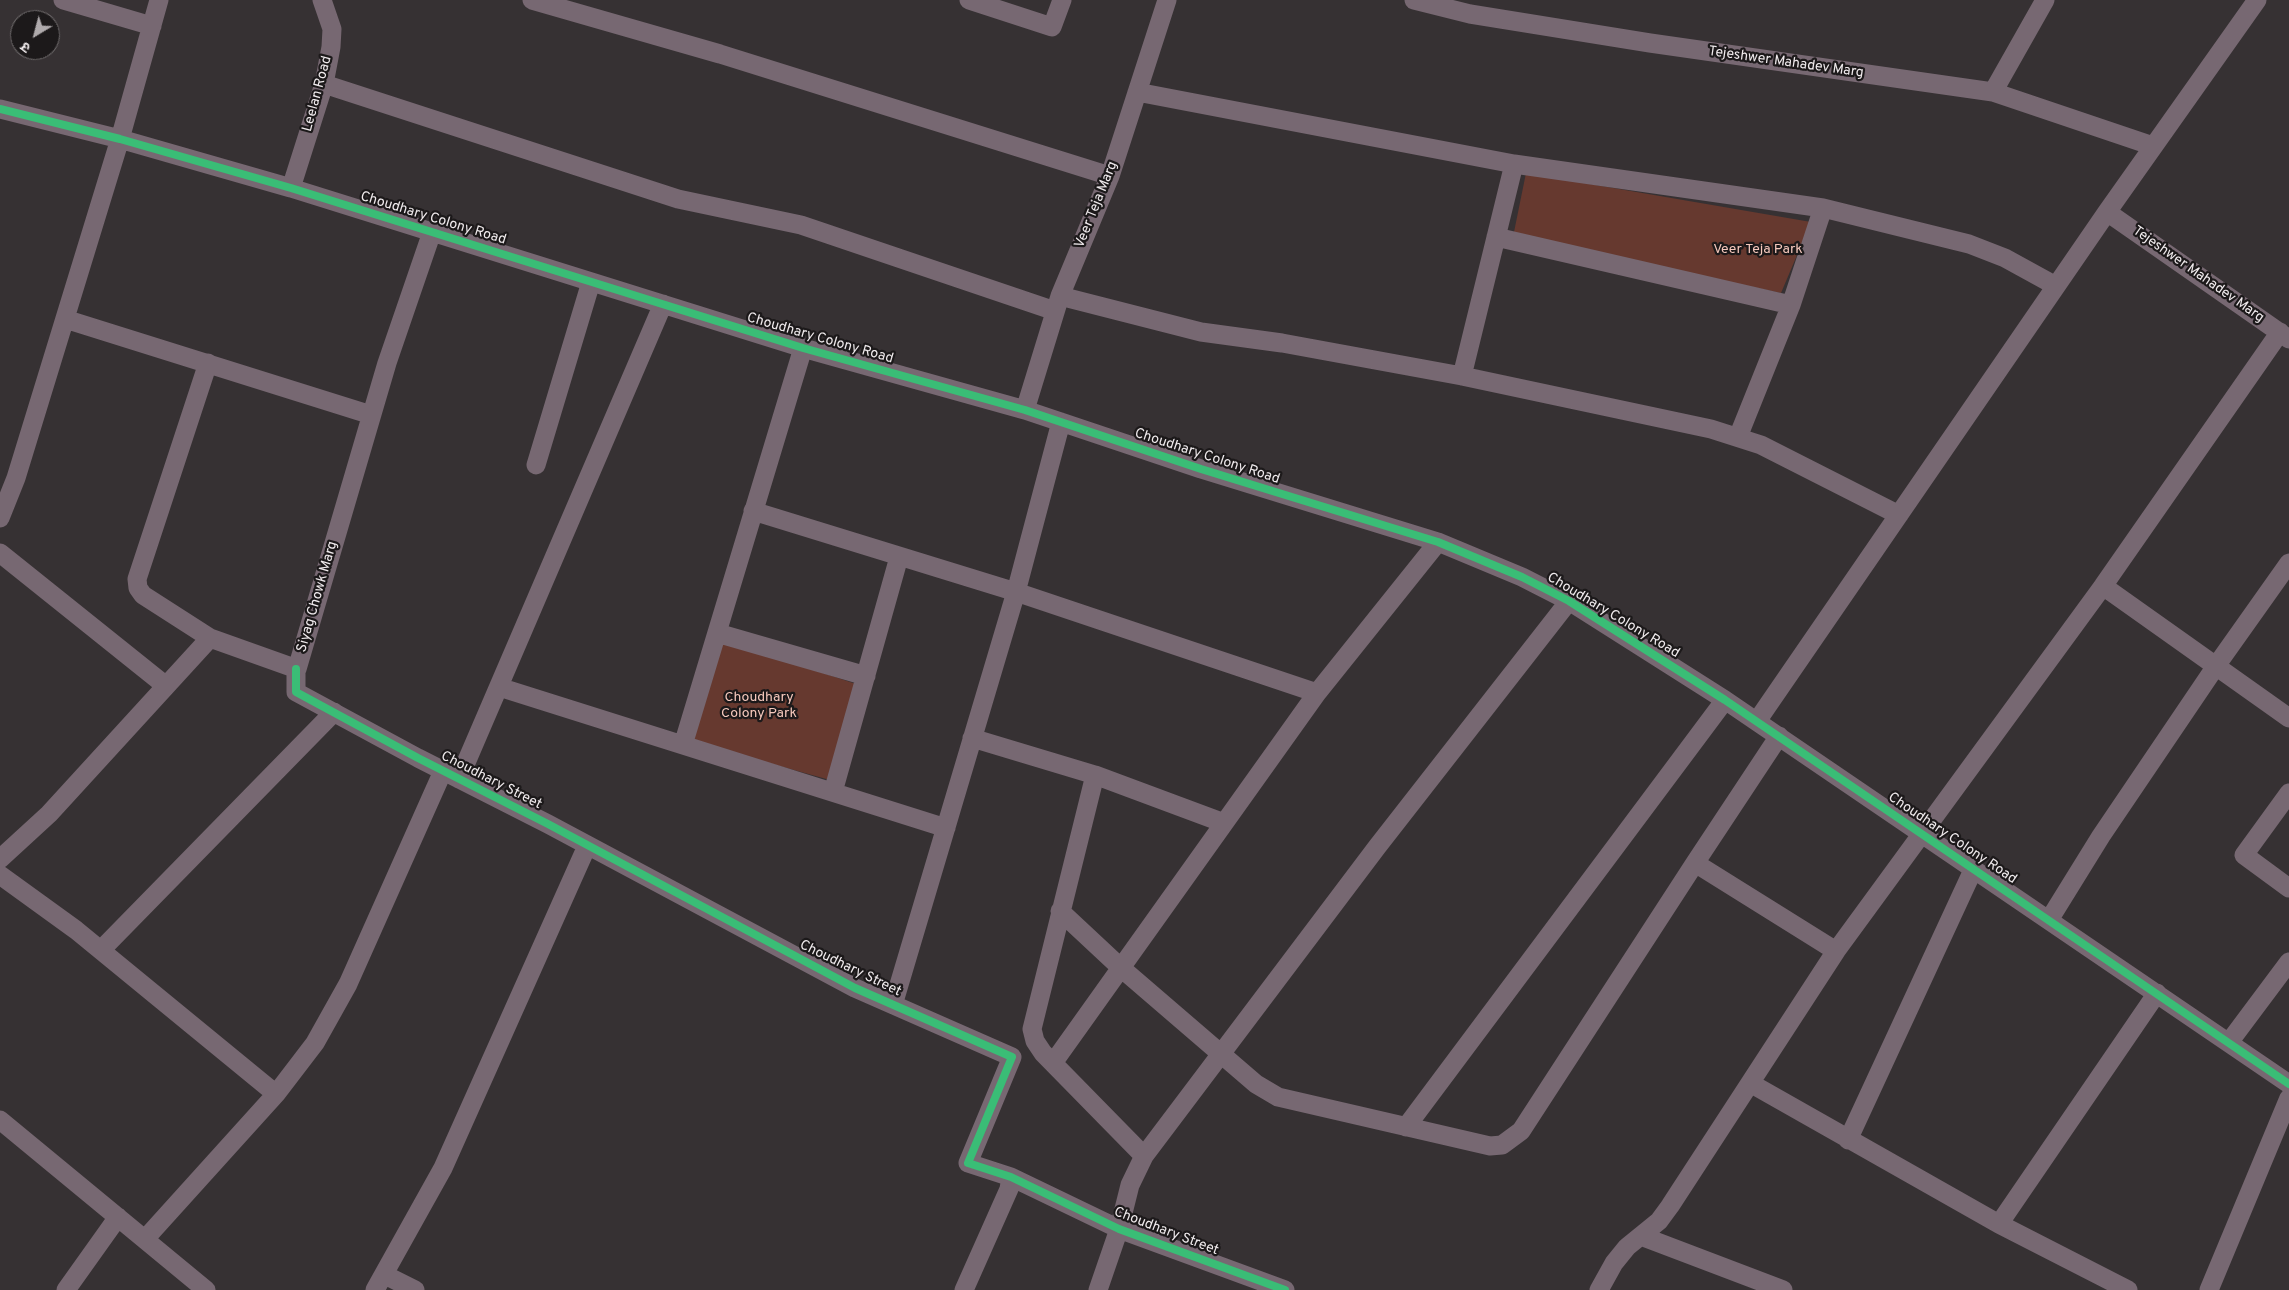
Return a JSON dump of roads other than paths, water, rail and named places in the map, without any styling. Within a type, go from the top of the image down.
[{"type":"street","points":[[63,0],[152,26]]},
{"type":"street","points":[[0,518],[16,478],[120,139],[159,0]]},
{"type":"street","name":"Leelan Road","points":[[291,188],[324,84],[332,29],[322,0]]},
{"type":"street","points":[[532,0],[720,54],[1110,176]]},
{"type":"street","points":[[969,0],[1052,27],[1062,0]]},
{"type":"street","name":"Veer Teja Marg","points":[[1025,410],[1058,304],[1110,176],[1167,0]]},
{"type":"street","name":"Tejeshwer Mahadev Marg","points":[[1414,0],[1470,14],[1641,42],[1993,92],[2153,146]]},
{"type":"street","points":[[1993,92],[2045,0]]},
{"type":"street","points":[[1757,721],[2107,212],[2257,0]]},
{"type":"street","points":[[324,84],[678,198],[802,225],[1058,304],[1201,332],[1282,343],[1462,376],[1711,429],[1761,446],[1899,514]]},
{"type":"street","points":[[1137,92],[1514,164],[1823,208],[1969,244],[2005,258],[2056,286]]},
{"type":"street","name":"Choudhary Colony Road","points":[[0,109],[120,139],[291,188],[803,348],[1025,410],[1201,469],[1438,542],[1522,577],[1569,601],[1757,721],[2157,994],[2230,1041],[2289,1084]]},
{"type":"street","points":[[1462,376],[1514,164]]},
{"type":"street","points":[[1738,437],[1792,305],[1823,208]]},
{"type":"street","name":"Tejeshwer Mahadev Marg","points":[[2107,212],[2284,335]]},
{"type":"street","name":"Siyag Chowk Marg","points":[[208,363],[137,578],[138,588],[142,594],[210,638],[296,669],[387,363],[432,232]]},
{"type":"street","points":[[1496,237],[1792,305]]},
{"type":"street","points":[[536,464],[591,282]]},
{"type":"street","points":[[145,1240],[276,1094],[315,1043],[331,1016],[451,775],[499,687],[663,304]]},
{"type":"street","points":[[65,318],[365,413]]},
{"type":"street","points":[[1599,1290],[1614,1263],[1659,1221],[1670,1206],[1836,951],[2284,335]]},
{"type":"street","points":[[683,745],[803,348]]},
{"type":"street","points":[[893,1005],[1016,592],[1061,422]]},
{"type":"street","points":[[754,511],[1016,592],[1317,693]]},
{"type":"street","points":[[1053,1063],[1317,693],[1438,542]]},
{"type":"street","points":[[0,553],[166,686]]},
{"type":"street","points":[[833,792],[899,556]]},
{"type":"street","points":[[2049,920],[2100,836],[2289,563]]},
{"type":"street","points":[[2103,586],[2289,718]]},
{"type":"street","points":[[1098,1290],[1119,1229],[1130,1185],[1144,1156],[1377,847],[1569,601]]},
{"type":"street","points":[[717,633],[866,676]]},
{"type":"street","points":[[0,859],[49,814],[210,638]]},
{"type":"street","name":"Choudhary Street","points":[[296,669],[296,692],[855,988],[1012,1057],[968,1163],[1011,1177],[1119,1229],[1286,1290]]},
{"type":"street","points":[[499,687],[946,828]]},
{"type":"street","points":[[1406,1127],[1725,700]]},
{"type":"street","points":[[101,950],[334,712]]},
{"type":"street","points":[[1060,911],[1120,967],[1256,1084],[1278,1097],[1490,1146],[1502,1145],[1513,1139],[1526,1123],[1779,736]]},
{"type":"street","points":[[972,738],[1095,776],[1224,823]]},
{"type":"street","points":[[1095,776],[1032,1029],[1035,1041],[1053,1063],[1144,1156]]},
{"type":"street","points":[[2289,793],[2244,855],[2289,888]]},
{"type":"street","points":[[415,1290],[380,1282],[443,1168],[587,846]]},
{"type":"street","points":[[1695,863],[1836,951]]},
{"type":"street","points":[[1848,1140],[1974,868]]},
{"type":"street","points":[[0,875],[101,950],[276,1094]]},
{"type":"street","points":[[2230,1041],[2289,962]]},
{"type":"street","points":[[1999,1224],[2157,994]]},
{"type":"street","points":[[1750,1083],[1999,1224],[2128,1290]]},
{"type":"street","points":[[2209,1290],[2289,1098]]},
{"type":"street","points":[[0,1120],[206,1290]]},
{"type":"street","points":[[964,1290],[1009,1189],[1011,1177]]},
{"type":"street","points":[[66,1290],[118,1217]]},
{"type":"street","points":[[1641,1236],[1783,1290]]},
{"type":"park label","name":"Veer Teja Park","points":[[1758,250]]},
{"type":"park label","name":"Choudhary Colony Park","points":[[759,706]]}]
